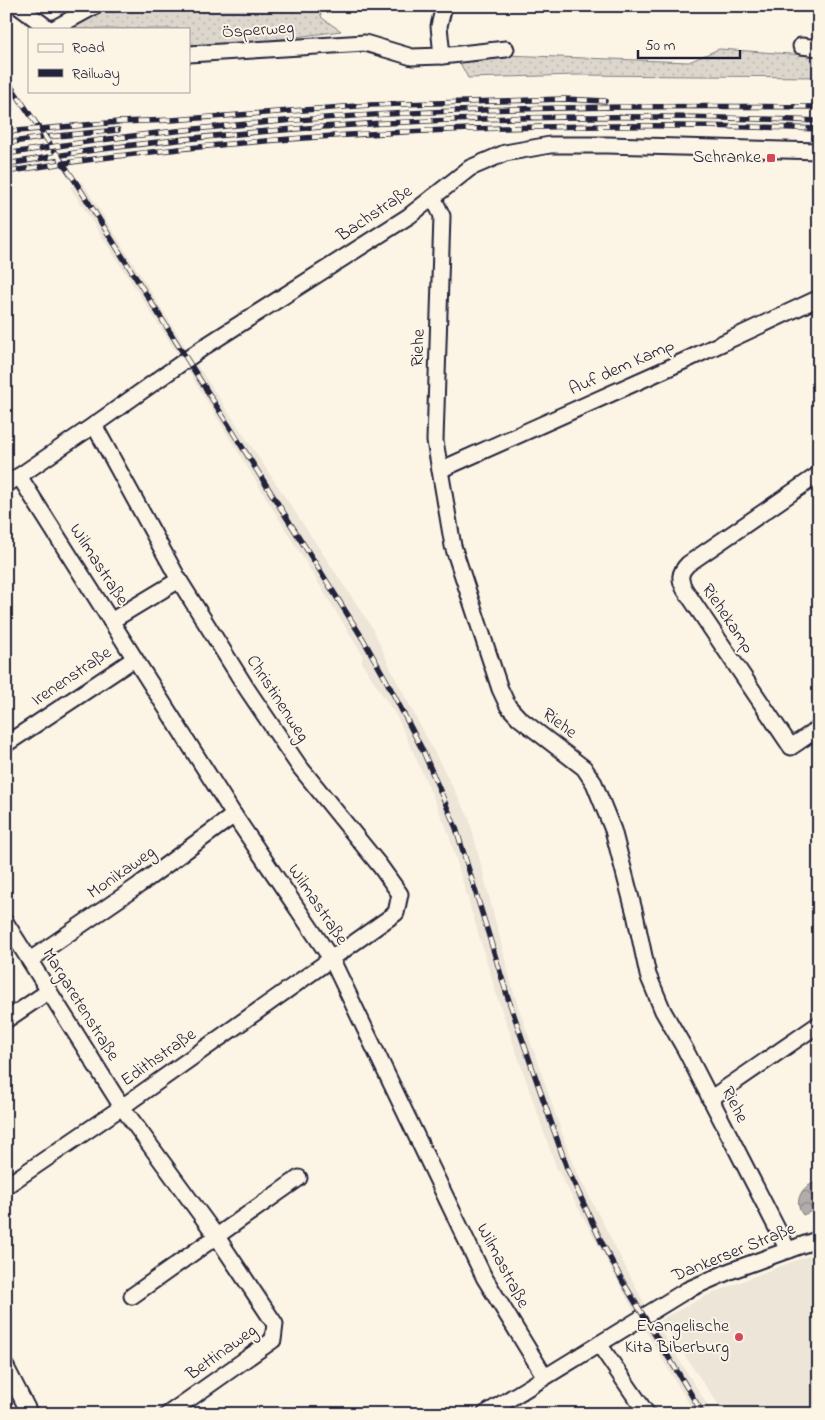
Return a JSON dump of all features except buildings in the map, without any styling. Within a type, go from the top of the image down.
[{"type":"street","points":[[18,6],[50,28]]},
{"type":"street","points":[[53,28],[94,6]]},
{"type":"street","points":[[442,56],[439,26],[444,6]]},
{"type":"street","name":"Ösperweg","points":[[190,54],[365,43],[412,57],[442,56],[506,49]]},
{"type":"street","points":[[801,46],[819,48]]},
{"type":"street","name":"Bachstraße","points":[[6,485],[207,345],[409,216],[470,168],[506,153],[537,146],[607,145],[819,151]]},
{"type":"street","name":"Riehe","points":[[433,197],[442,216],[435,442],[453,546],[504,700],[519,718],[584,768],[594,783],[613,830],[635,914],[648,974],[663,1011],[685,1049],[788,1250]]},
{"type":"street","name":"Auf dem Kamp","points":[[440,470],[684,361],[819,298]]},
{"type":"street","name":"Christinenweg","points":[[94,425],[179,580],[247,689],[298,766],[380,866],[400,894],[396,913],[332,960]]},
{"type":"street","name":"Riehekamp","points":[[819,474],[688,564],[680,576],[685,590],[791,747],[819,728]]},
{"type":"street","name":"Wilmastraße","points":[[19,476],[234,815],[332,960],[484,1276],[545,1377]]},
{"type":"street","points":[[111,621],[179,580]]},
{"type":"street","name":"Irenenstraße","points":[[6,744],[134,658]]},
{"type":"street","name":"Monikaweg","points":[[30,960],[139,885],[234,815]]},
{"type":"street","name":"Margaretenstraße","points":[[6,923],[122,1107]]},
{"type":"street","name":"Edithstraße","points":[[6,1186],[332,960]]},
{"type":"street","points":[[6,1020],[49,990]]},
{"type":"street","points":[[710,1099],[819,1024]]},
{"type":"street","name":"Bettinaweg","points":[[122,1107],[217,1237],[275,1324],[273,1340],[168,1414]]},
{"type":"street","points":[[132,1296],[299,1178]]},
{"type":"street","name":"Dankerser Straße","points":[[485,1414],[687,1290],[730,1271],[819,1239]]},
{"type":"street","points":[[599,1344],[646,1414]]},
{"type":"street","points":[[6,1367],[30,1414]]},
{"type":"shaded area","points":[[109,6],[318,6],[322,18],[341,31],[251,43],[190,47],[190,28],[70,28]]},
{"type":"shaded area","points":[[719,49],[819,56],[819,77],[578,75],[468,78],[459,61],[506,55],[689,62]]},
{"type":"shaded area","points":[[81,181],[186,348],[177,353],[70,187]]},
{"type":"shaded area","points":[[197,365],[373,629],[393,674],[469,818],[514,994],[573,1165],[646,1307],[713,1414],[695,1414],[635,1313],[556,1167],[497,996],[447,829],[414,754],[398,719],[362,663],[362,654],[189,372]]},
{"type":"shaded area","name":"Evangelische Kita Biberburg","points":[[819,1252],[819,1407],[809,1414],[725,1414],[660,1320],[704,1297]]},
{"type":"water","points":[[816,1183],[819,1184],[819,1208],[803,1215],[799,1205],[800,1195],[806,1187]]},
{"type":"railway","points":[[6,79],[75,181],[363,639],[385,678],[423,751],[456,828],[508,998],[567,1168],[602,1243],[623,1282],[703,1414]]},
{"type":"railway","points":[[6,132],[119,122],[172,120],[370,105],[564,99],[605,101]]},
{"type":"railway","points":[[6,154],[107,139],[208,128],[411,113],[615,107],[819,107]]},
{"type":"railway","points":[[6,164],[87,151],[178,140],[361,124],[544,117],[727,118],[819,121]]},
{"type":"railway","points":[[6,172],[130,154],[254,142],[379,133],[622,126],[819,129]]},
{"type":"railway","points":[[6,143],[118,130]]},
{"type":"place","name":"Schranke","points":[[771,158]]},
{"type":"place","name":"Evangelische Kita Biberburg","points":[[739,1337]]}]
